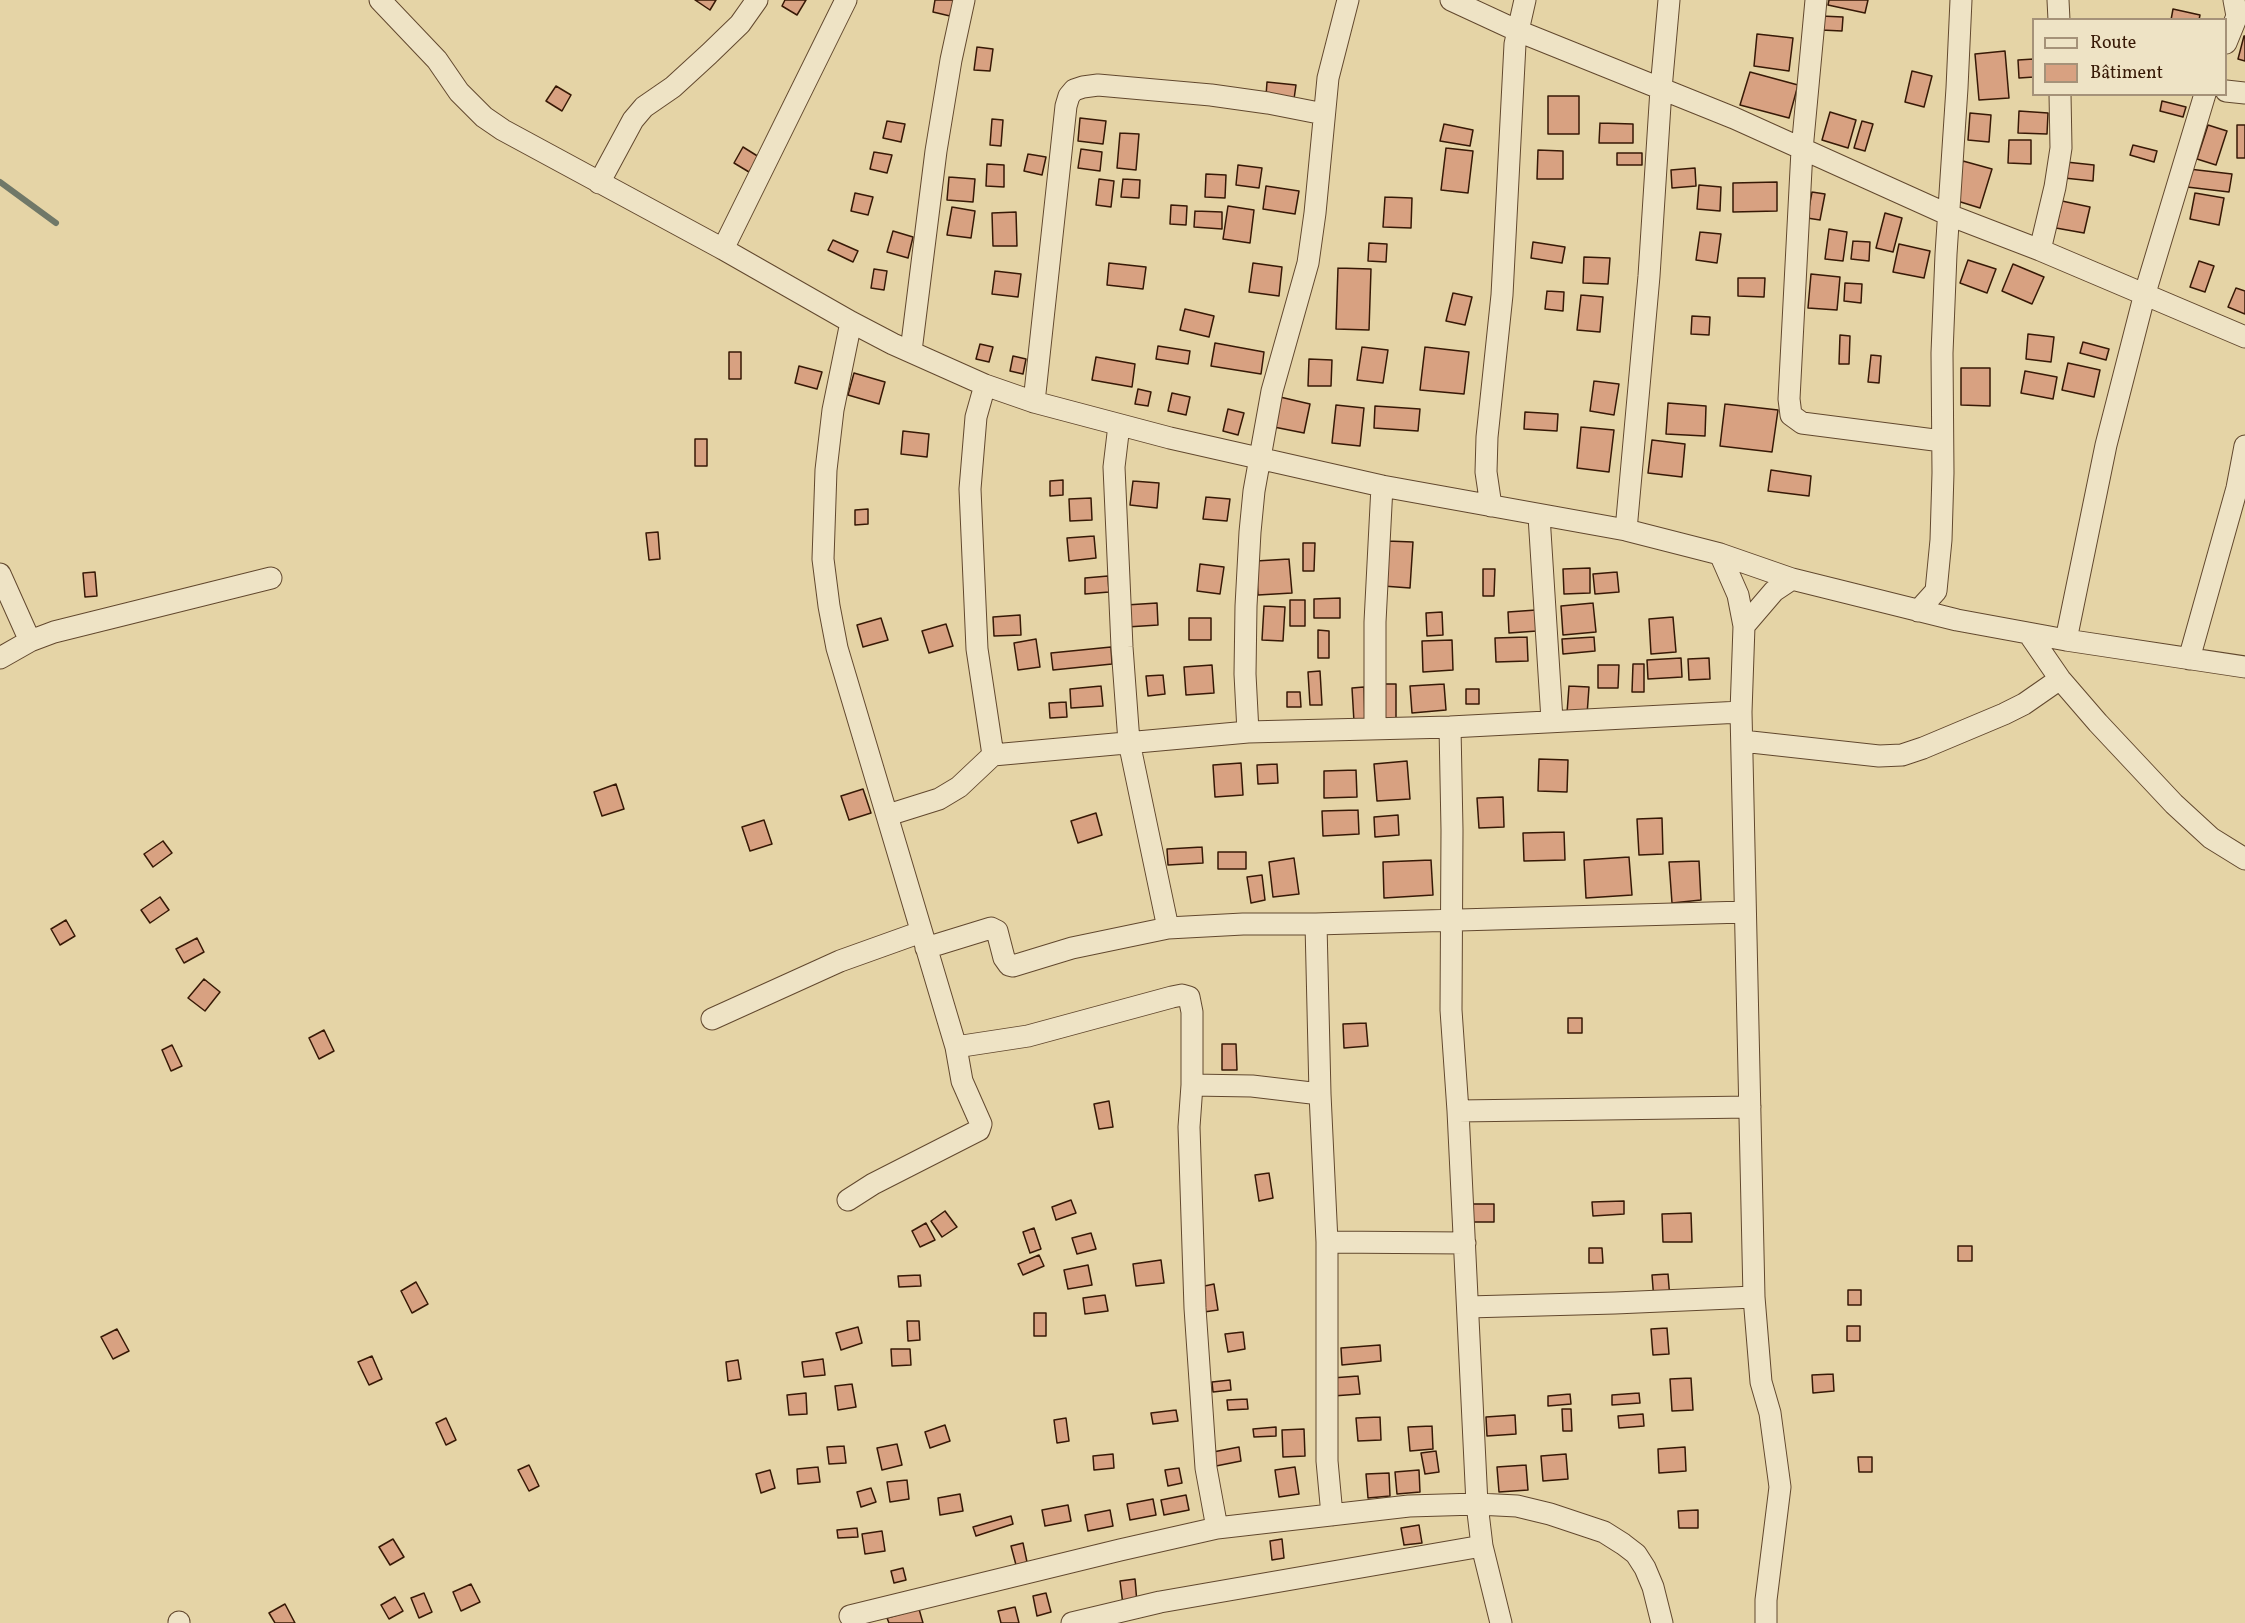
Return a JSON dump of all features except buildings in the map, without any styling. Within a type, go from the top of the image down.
[{"type":"street","points":[[380,0],[408,27],[437,60],[459,92],[484,117],[528,144],[723,249],[851,322],[985,385],[1034,402],[1119,425],[1382,486],[1626,530],[1720,554],[1792,579],[1957,620],[2029,634],[2245,668]]},
{"type":"street","points":[[599,183],[633,120],[644,107],[673,87],[709,54],[740,24],[757,0]]},
{"type":"street","points":[[723,249],[846,0]]},
{"type":"street","points":[[911,351],[936,151],[951,60],[964,0]]},
{"type":"street","points":[[1248,732],[1245,674],[1246,606],[1250,532],[1259,458],[1272,391],[1308,263],[1328,78],[1348,0]]},
{"type":"street","points":[[1451,0],[1518,31],[1734,118],[1949,214],[2145,293],[2245,338]]},
{"type":"street","points":[[1491,506],[1486,472],[1487,437],[1502,295],[1515,44],[1525,0]]},
{"type":"street","points":[[1626,530],[1649,276],[1660,89],[1669,0]]},
{"type":"street","points":[[1816,0],[1802,150],[1789,399],[1791,415],[1802,423],[1942,441]]},
{"type":"street","points":[[1918,611],[1936,591],[1942,514],[1942,353],[1961,0]]},
{"type":"street","points":[[2058,0],[2059,18]]},
{"type":"street","points":[[2227,41],[2237,16],[2234,0]]},
{"type":"street","points":[[1034,402],[1065,106],[1074,90],[1098,85],[1211,95],[1289,106],[1324,114]]},
{"type":"street","points":[[2227,91],[2245,93]]},
{"type":"street","points":[[2040,250],[2055,187],[2061,148],[2060,96]]},
{"type":"street","points":[[2066,640],[2106,445],[2145,293],[2204,96]]},
{"type":"street","points":[[848,1200],[873,1184],[979,1130],[981,1124],[962,1081],[956,1047],[837,648],[829,606],[823,560],[823,516],[833,410],[851,322]]},
{"type":"street","points":[[985,385],[976,417],[970,489],[977,649],[993,755]]},
{"type":"street","points":[[1119,425],[1114,467],[1115,499],[1129,742],[1168,928]]},
{"type":"street","points":[[2189,659],[2234,499],[2245,446]]},
{"type":"street","points":[[1375,729],[1375,622],[1382,486]]},
{"type":"street","points":[[1539,516],[1552,720]]},
{"type":"street","points":[[1720,554],[1738,595],[1744,626],[1741,712],[1754,1297],[1761,1382],[1770,1413],[1780,1487],[1766,1600],[1766,1623]]},
{"type":"street","points":[[0,574],[30,641]]},
{"type":"street","points":[[0,658],[30,641],[87,623],[271,578]]},
{"type":"street","points":[[1744,626],[1774,591],[1792,579]]},
{"type":"street","points":[[1936,591],[1957,620]]},
{"type":"street","points":[[2029,634],[2060,679],[2174,804],[2211,838],[2245,859]]},
{"type":"street","points":[[1742,741],[1879,756],[1902,754],[1923,748],[2004,714],[2024,704],[2060,679]]},
{"type":"street","points":[[888,815],[939,799],[959,787],[993,755],[1248,732],[1450,727],[1741,712]]},
{"type":"street","points":[[1450,727],[1451,1010],[1477,1504],[1482,1546],[1501,1623]]},
{"type":"street","points":[[712,1019],[840,961],[923,940],[991,928],[999,934],[1004,958],[1012,966],[1072,948],[1168,928],[1243,924],[1745,912]]},
{"type":"street","points":[[1316,924],[1320,1094],[1327,1242],[1327,1449],[1332,1515]]},
{"type":"street","points":[[956,1047],[1047,1032],[1182,995],[1190,997],[1192,1003],[1192,1085],[1189,1127],[1195,1308],[1206,1468],[1217,1528]]},
{"type":"street","points":[[1192,1085],[1252,1086],[1320,1094]]},
{"type":"street","points":[[1458,1111],[1750,1107]]},
{"type":"street","points":[[1327,1242],[1465,1243]]},
{"type":"street","points":[[1468,1307],[1754,1297]]},
{"type":"street","points":[[850,1616],[1217,1528],[1409,1506],[1477,1504],[1517,1506],[1550,1514],[1604,1532],[1623,1544],[1636,1554],[1645,1568],[1653,1587],[1662,1623]]},
{"type":"street","points":[[1072,1623],[1160,1602],[1482,1546]]},
{"type":"waterway","points":[[0,182],[56,223]]}]
